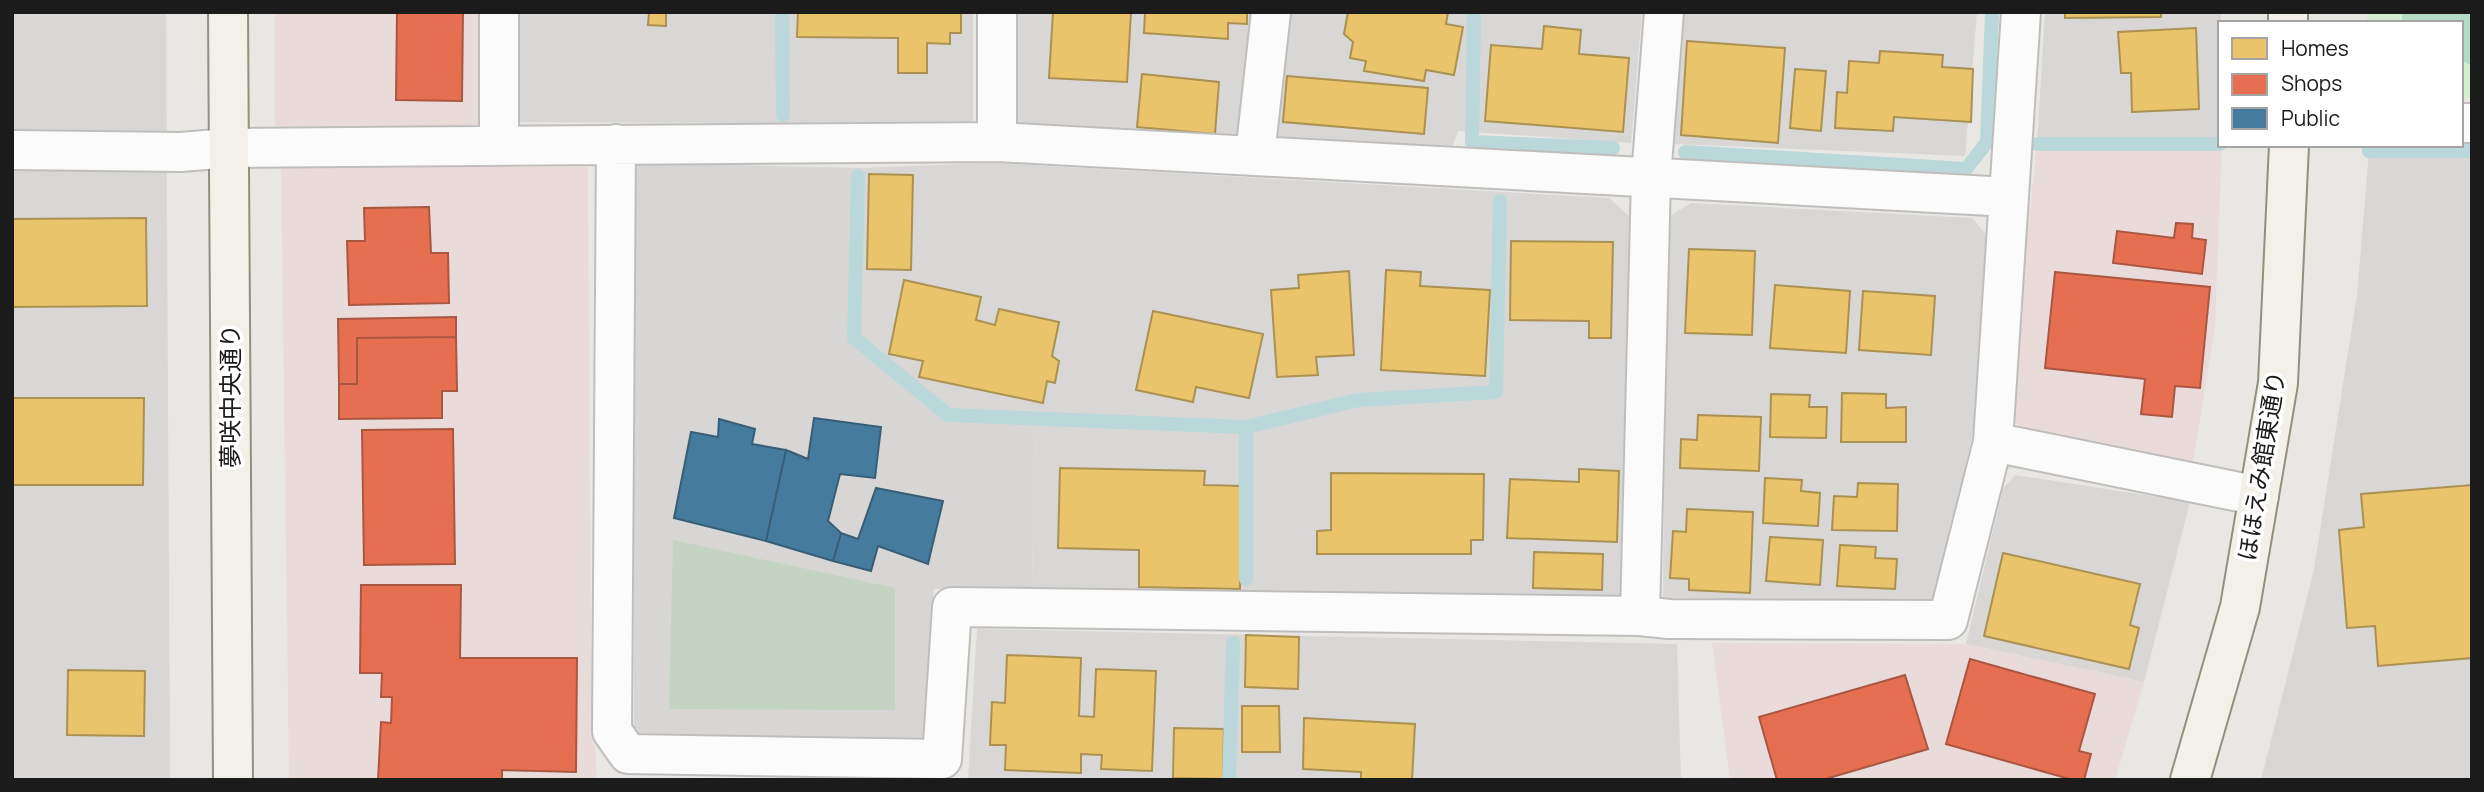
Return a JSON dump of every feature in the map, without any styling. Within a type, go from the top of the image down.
[{"type":"street","name":"夢咲中央通り","points":[[228,12],[233,780]]},
{"type":"street","points":[[499,12],[499,145]]},
{"type":"street","points":[[997,12],[997,142]]},
{"type":"street","points":[[1255,155],[1271,12]]},
{"type":"street","points":[[1640,616],[1651,177],[1664,12]]},
{"type":"street","points":[[615,144],[612,731],[628,754],[754,768],[942,759],[952,607],[1640,616],[1669,619],[1948,620],[1993,442],[2021,12]]},
{"type":"street","points":[[12,150],[181,152],[229,148],[997,142],[2009,198]]},
{"type":"street","name":"ほほえみ館東通り","points":[[2190,780],[2240,607],[2278,383],[2289,147]]},
{"type":"street","points":[[1993,442],[2259,496]]},
{"type":"shaded area","points":[[12,12],[166,12],[170,780],[12,780]]},
{"type":"shaded area","points":[[275,12],[479,12],[478,131],[275,126]]},
{"type":"shaded area","points":[[519,12],[973,12],[973,124],[520,122]]},
{"type":"shaded area","points":[[1016,12],[1642,12],[1631,143],[1458,131],[1452,147],[1016,126]]},
{"type":"shaded area","points":[[1685,12],[1977,12],[1965,156],[1674,144]]},
{"type":"shaded area","points":[[2045,12],[2221,12],[2221,21],[2218,21],[2218,144],[2037,144]]},
{"type":"shaded area","points":[[2037,144],[2222,147],[2215,326],[2193,463],[2025,432],[2008,415]]},
{"type":"shaded area","points":[[2472,147],[2472,780],[2261,780],[2314,569],[2357,295],[2369,151]]},
{"type":"shaded area","points":[[634,163],[862,168],[860,336],[950,410],[1035,414],[1032,588],[934,589],[923,741],[634,737]]},
{"type":"shaded area","points":[[993,163],[1609,198],[1630,217],[1620,597],[1032,588],[1035,414],[950,410],[860,336],[862,168]]},
{"type":"shaded area","points":[[281,167],[588,167],[591,652],[597,779],[600,780],[289,780]]},
{"type":"shaded area","points":[[1691,203],[1972,218],[1990,239],[1973,431],[1936,602],[1663,598],[1667,218]]},
{"type":"shaded area","points":[[2015,475],[2190,502],[2144,682],[1966,644],[2003,489]]},
{"type":"shaded area","points":[[977,629],[1677,644],[1681,780],[968,780]]},
{"type":"shaded area","points":[[1712,643],[1966,644],[2144,682],[2115,780],[1730,780]]},
{"type":"green space","points":[[2366,12],[2472,12],[2472,98],[2463,98],[2463,21],[2367,21]]},
{"type":"green space","points":[[2402,12],[2472,12],[2472,66],[2463,61],[2463,21],[2402,21]]},
{"type":"green space","points":[[673,540],[895,588],[895,710],[669,709]]},
{"type":"building: Homes","points":[[649,12],[666,12],[666,26],[648,25]]},
{"type":"building: Homes","points":[[798,12],[961,12],[961,33],[950,33],[950,44],[927,43],[927,73],[898,73],[898,38],[797,37]]},
{"type":"building: Homes","points":[[1053,12],[1131,12],[1127,82],[1049,78]]},
{"type":"building: Homes","points":[[1145,12],[1247,12],[1247,24],[1228,23],[1228,39],[1144,33]]},
{"type":"building: Homes","points":[[1348,12],[1448,12],[1446,24],[1463,27],[1454,75],[1426,70],[1424,81],[1364,71],[1366,61],[1350,58],[1353,42],[1344,34]]},
{"type":"building: Homes","points":[[2065,12],[2161,12],[2161,17],[2065,18]]},
{"type":"building: Homes","points":[[1544,26],[1581,30],[1579,54],[1629,58],[1623,132],[1485,121],[1491,45],[1542,49]]},
{"type":"building: Homes","points":[[2196,28],[2199,109],[2132,112],[2131,73],[2121,73],[2118,32]]},
{"type":"building: Homes","points":[[1687,41],[1785,48],[1778,143],[1681,135]]},
{"type":"building: Homes","points":[[1880,51],[1943,55],[1942,67],[1973,69],[1971,122],[1894,117],[1893,131],[1835,128],[1837,92],[1847,93],[1849,61],[1879,63]]},
{"type":"building: Homes","points":[[1795,69],[1826,71],[1821,131],[1790,128]]},
{"type":"building: Homes","points":[[1142,74],[1219,82],[1215,134],[1137,127]]},
{"type":"building: Homes","points":[[1287,76],[1428,88],[1424,134],[1283,122]]},
{"type":"building: Homes","points":[[869,174],[913,175],[911,270],[867,269]]},
{"type":"building: Homes","points":[[146,218],[147,306],[12,307],[12,219]]},
{"type":"building: Homes","points":[[1511,241],[1613,242],[1611,338],[1589,338],[1589,321],[1510,320]]},
{"type":"building: Homes","points":[[1689,249],[1755,251],[1752,335],[1685,333]]},
{"type":"building: Homes","points":[[1386,270],[1421,272],[1420,286],[1490,290],[1485,376],[1381,370]]},
{"type":"building: Homes","points":[[1349,271],[1354,355],[1316,357],[1318,375],[1277,377],[1271,290],[1299,288],[1298,275]]},
{"type":"building: Homes","points":[[904,280],[981,297],[976,320],[995,325],[999,309],[1059,322],[1052,356],[1059,361],[1055,383],[1047,381],[1043,403],[919,377],[923,361],[889,354]]},
{"type":"building: Homes","points":[[1775,285],[1850,291],[1846,353],[1770,348]]},
{"type":"building: Homes","points":[[1863,291],[1935,296],[1931,355],[1859,350]]},
{"type":"building: Homes","points":[[1153,311],[1263,334],[1249,398],[1196,387],[1193,402],[1136,390]]},
{"type":"building: Homes","points":[[1842,393],[1886,394],[1886,408],[1906,407],[1906,442],[1841,442]]},
{"type":"building: Homes","points":[[1771,394],[1810,395],[1809,407],[1827,407],[1826,438],[1770,437]]},
{"type":"building: Homes","points":[[12,398],[144,398],[143,485],[12,485]]},
{"type":"building: Homes","points":[[1698,415],[1761,417],[1759,471],[1680,468],[1681,439],[1697,440]]},
{"type":"building: Homes","points":[[1060,468],[1205,471],[1204,485],[1242,486],[1240,589],[1139,587],[1139,550],[1058,548]]},
{"type":"building: Homes","points":[[1579,469],[1619,471],[1617,542],[1507,538],[1510,479],[1579,482]]},
{"type":"building: Homes","points":[[1331,473],[1484,474],[1483,540],[1471,540],[1471,554],[1317,554],[1317,531],[1331,530]]},
{"type":"building: Homes","points":[[1765,478],[1802,480],[1801,491],[1820,493],[1818,526],[1763,523]]},
{"type":"building: Homes","points":[[1858,483],[1898,484],[1897,531],[1832,530],[1834,496],[1857,497]]},
{"type":"building: Homes","points":[[2472,485],[2472,658],[2378,666],[2375,626],[2347,628],[2339,530],[2364,527],[2361,494]]},
{"type":"building: Homes","points":[[1687,509],[1753,512],[1750,593],[1689,590],[1689,579],[1670,578],[1673,531],[1686,532]]},
{"type":"building: Homes","points":[[1770,537],[1823,540],[1820,585],[1766,581]]},
{"type":"building: Homes","points":[[1840,545],[1876,547],[1875,558],[1897,559],[1895,589],[1837,586]]},
{"type":"building: Homes","points":[[1534,552],[1603,554],[1602,590],[1533,588]]},
{"type":"building: Homes","points":[[2003,553],[2140,584],[2130,625],[2139,628],[2129,669],[1984,636]]},
{"type":"building: Homes","points":[[1246,635],[1299,637],[1298,689],[1245,687]]},
{"type":"building: Homes","points":[[1007,655],[1081,658],[1079,716],[1094,717],[1096,669],[1156,671],[1152,771],[1101,769],[1102,755],[1081,754],[1081,773],[1005,770],[1006,745],[990,745],[992,702],[1005,703]]},
{"type":"building: Homes","points":[[68,670],[145,671],[144,736],[67,735]]},
{"type":"building: Homes","points":[[1242,706],[1279,706],[1280,752],[1242,752]]},
{"type":"building: Homes","points":[[1304,718],[1415,724],[1412,780],[1361,780],[1361,772],[1303,769]]},
{"type":"building: Homes","points":[[1174,728],[1224,729],[1223,779],[1173,778]]},
{"type":"building: Shops","points":[[397,12],[463,12],[462,101],[396,100]]},
{"type":"building: Shops","points":[[429,207],[431,253],[448,253],[449,303],[349,305],[347,241],[365,241],[364,208]]},
{"type":"building: Shops","points":[[2176,223],[2193,224],[2192,238],[2206,240],[2202,274],[2113,263],[2117,231],[2174,238]]},
{"type":"building: Shops","points":[[2055,272],[2210,287],[2200,388],[2175,386],[2172,417],[2141,414],[2145,379],[2045,368]]},
{"type":"building: Shops","points":[[456,317],[456,337],[357,338],[357,384],[339,384],[338,319]]},
{"type":"building: Shops","points":[[456,337],[457,391],[442,391],[442,418],[339,419],[339,384],[357,384],[357,338]]},
{"type":"building: Shops","points":[[453,429],[455,564],[364,565],[362,430]]},
{"type":"building: Shops","points":[[361,585],[461,585],[460,658],[577,658],[576,772],[502,770],[502,780],[378,780],[381,722],[391,723],[392,697],[381,697],[382,673],[360,673]]},
{"type":"building: Shops","points":[[1970,659],[2095,694],[2079,751],[2091,754],[2084,780],[2073,780],[1946,744]]},
{"type":"building: Shops","points":[[1905,675],[1928,749],[1822,780],[1777,780],[1759,717]]},
{"type":"building: Public","points":[[814,418],[881,427],[875,478],[840,474],[828,521],[841,533],[833,561],[766,541],[786,450],[808,459]]},
{"type":"building: Public","points":[[719,419],[755,429],[752,444],[786,450],[766,541],[674,518],[691,432],[718,437]]},
{"type":"building: Public","points":[[876,488],[943,501],[928,564],[878,546],[871,571],[833,561],[841,533],[858,539]]},
{"type":"waterway","points":[[782,12],[783,115]]},
{"type":"waterway","points":[[1474,12],[1472,142],[1613,148]]},
{"type":"waterway","points":[[1685,152],[1966,169],[1987,142],[1992,12]]},
{"type":"waterway","points":[[2037,144],[2218,144]]},
{"type":"waterway","points":[[2369,151],[2472,151]]},
{"type":"waterway","points":[[858,176],[854,338],[948,415],[1246,427]]},
{"type":"waterway","points":[[1246,579],[1246,427],[1358,400],[1496,392],[1500,201]]},
{"type":"waterway","points":[[1229,780],[1233,643]]}]
